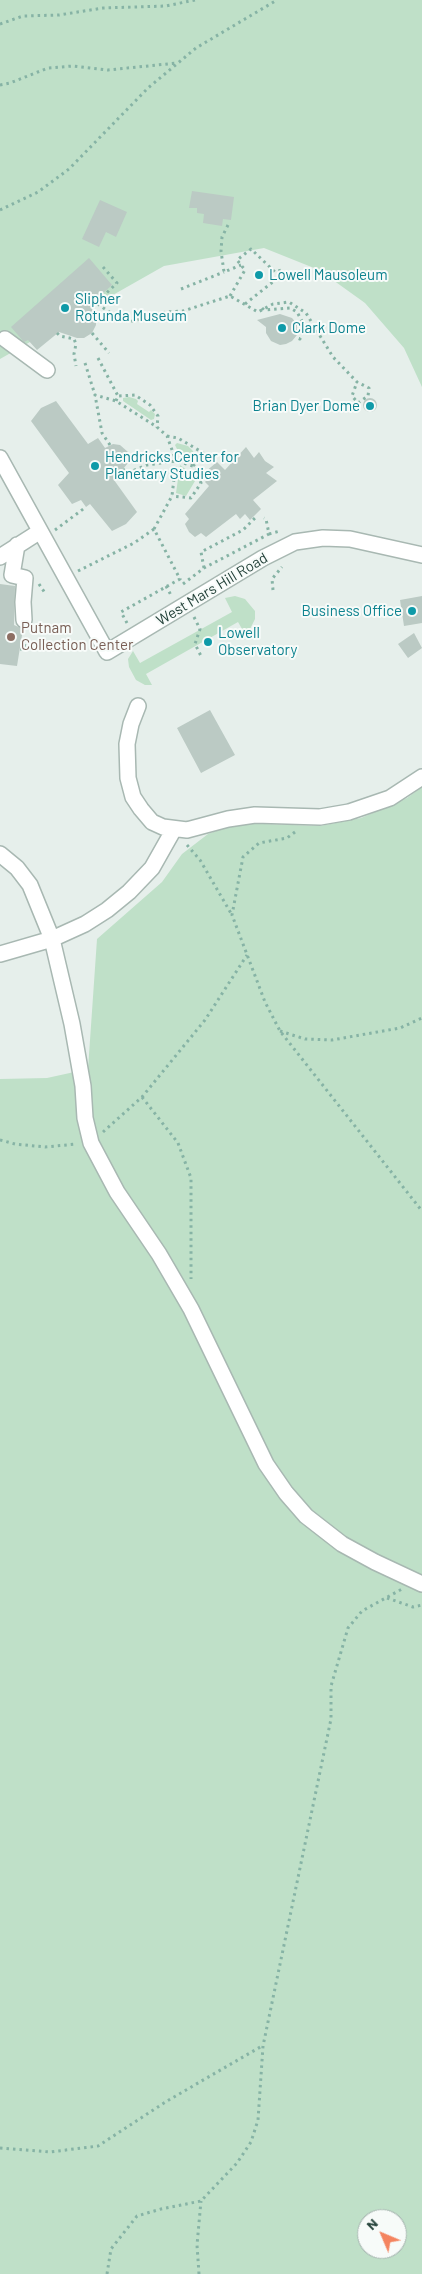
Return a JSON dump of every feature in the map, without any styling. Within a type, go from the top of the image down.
[{"type":"street","points":[[5,339],[47,370]]},
{"type":"street","name":"West Mars Hill Road","points":[[0,458],[46,532],[107,652],[263,558],[295,542],[323,538],[350,539],[422,555]]},
{"type":"street","points":[[0,557],[17,545],[46,532]]},
{"type":"street","points":[[17,545],[12,575],[25,578],[24,620]]},
{"type":"street","points":[[138,706],[131,724],[127,744],[128,778],[130,788],[141,810],[152,822],[162,827],[187,830],[228,818],[255,815],[320,816],[349,812],[390,798],[422,777]]},
{"type":"street","points":[[0,954],[52,939],[85,924],[128,892],[152,868],[174,829]]},
{"type":"street","points":[[0,854],[24,875],[52,939],[72,1024],[85,1118],[91,1143],[117,1192],[159,1254],[191,1309],[266,1464],[286,1494],[306,1516],[342,1544],[375,1562],[419,1582]]},
{"type":"path","points":[[0,24],[23,16],[59,15],[103,8],[166,6],[195,0]]},
{"type":"path","points":[[0,210],[38,192],[69,169],[148,88],[196,48],[275,0]]},
{"type":"path","points":[[0,84],[10,83],[48,68],[73,66],[108,70],[178,63]]},
{"type":"path","points":[[224,272],[221,251],[222,237],[228,224]]},
{"type":"path","points":[[103,267],[117,283],[96,302],[121,320],[128,322],[166,312],[183,311],[230,296],[245,270],[237,260],[251,249],[275,272],[280,270],[284,273],[245,304]]},
{"type":"path","points":[[181,289],[241,265]]},
{"type":"path","points":[[230,296],[261,315]]},
{"type":"path","points":[[258,312],[262,308],[273,304],[289,302],[306,313],[327,351],[357,382],[369,388],[370,392],[364,400],[358,403],[352,396],[357,382]]},
{"type":"path","points":[[262,308],[264,310],[290,308],[297,312],[303,323],[303,332],[300,339],[295,337]]},
{"type":"path","points":[[57,333],[60,336],[74,340],[76,344],[74,354],[76,366]]},
{"type":"path","points":[[92,333],[109,353]]},
{"type":"path","points":[[98,358],[118,396],[116,401]]},
{"type":"path","points":[[85,363],[95,395],[102,434],[110,446]]},
{"type":"path","points":[[73,574],[106,559],[154,528],[172,496],[176,461],[167,436],[157,427],[116,401],[95,395]]},
{"type":"path","points":[[118,396],[135,396],[150,405],[158,416],[157,427]]},
{"type":"path","points":[[167,436],[178,438],[205,454],[208,459]]},
{"type":"path","points":[[193,466],[205,454]]},
{"type":"path","points":[[124,469],[127,473],[147,465],[176,461],[193,466],[202,483],[191,498],[172,496]]},
{"type":"path","points":[[46,532],[65,524],[86,507]]},
{"type":"path","points":[[204,568],[201,552],[243,530],[256,517]]},
{"type":"path","points":[[183,584],[204,568],[269,534],[266,519],[264,518]]},
{"type":"path","points":[[128,626],[121,612],[180,579],[154,528]]},
{"type":"path","points":[[272,590],[274,574],[288,564]]},
{"type":"path","points":[[194,616],[200,629],[195,644],[202,658]]},
{"type":"path","points":[[232,916],[243,857],[259,843],[287,838],[295,832],[297,816]]},
{"type":"path","points":[[174,829],[200,860],[232,916],[266,1002],[280,1031],[422,1211]]},
{"type":"path","points":[[0,1140],[15,1144],[44,1147],[91,1143],[142,1097],[205,1020],[248,955]]},
{"type":"path","points":[[280,1031],[306,1038],[332,1040],[400,1028],[422,1018]]},
{"type":"path","points":[[142,1097],[178,1143],[190,1178],[191,1284]]},
{"type":"path","points":[[107,2274],[111,2249],[137,2216],[201,2201],[237,2163],[251,2142],[258,2120],[263,2046],[332,1719],[331,1686],[348,1628],[362,1611],[419,1582]]},
{"type":"path","points":[[386,1598],[413,1607],[422,1605]]},
{"type":"path","points":[[0,2148],[50,2152],[98,2146],[167,2101],[263,2046]]},
{"type":"path","points":[[199,2274],[197,2245],[201,2201]]},
{"type":"green space","points":[[0,0],[422,0],[422,387],[404,348],[365,303],[319,270],[264,248],[164,266],[0,359]]},
{"type":"green space","points":[[123,398],[136,399],[138,401],[137,404],[149,412],[151,410],[155,414],[154,419],[151,420],[123,401]]},
{"type":"green space","points":[[177,443],[188,446],[193,451],[194,462],[188,463],[182,459],[175,445]]},
{"type":"green space","points":[[180,465],[191,473],[195,481],[186,496],[176,493]]},
{"type":"green space","points":[[235,596],[245,599],[255,611],[255,619],[249,631],[245,634],[238,622],[146,674],[152,685],[145,685],[136,680],[129,667],[128,659],[133,651],[140,663],[232,612],[225,598]]},
{"type":"green space","points":[[422,787],[422,2274],[0,2274],[0,1079],[47,1078],[88,1069],[97,939],[162,882],[182,854],[208,834],[237,823],[320,826],[361,818],[407,798]]},
{"type":"building","points":[[192,191],[234,197],[231,220],[223,219],[222,226],[203,223],[204,214],[197,213],[197,208],[189,208]]},
{"type":"building","points":[[100,200],[127,212],[116,237],[106,232],[99,247],[82,239]]},
{"type":"building","points":[[89,258],[112,285],[90,305],[96,316],[96,325],[92,333],[84,338],[77,338],[59,332],[37,350],[28,340],[24,342],[11,327]]},
{"type":"building","name":"Clark Dome","points":[[280,314],[292,318],[297,324],[297,335],[292,341],[280,345],[271,341],[266,333],[266,327],[257,320]]},
{"type":"building","name":"Brian Dyer Dome","points":[[370,398],[375,400],[377,405],[375,410],[370,412],[365,410],[363,405],[365,400]]},
{"type":"building","name":"Hendricks Center for Planetary Studies","points":[[56,401],[88,444],[98,438],[105,448],[113,444],[120,445],[128,452],[128,463],[114,480],[137,512],[126,524],[112,531],[90,504],[86,507],[81,500],[72,504],[58,485],[69,473],[31,421],[41,408]]},
{"type":"building","points":[[246,447],[254,458],[259,452],[265,461],[274,467],[266,473],[277,481],[253,500],[261,509],[250,520],[245,514],[240,519],[236,514],[206,537],[201,533],[195,537],[189,532],[185,524],[189,519],[185,514],[209,486],[205,482],[209,477],[205,472],[217,462],[225,470]]},
{"type":"building","name":"Putnam Collection Center","points":[[0,584],[15,586],[14,625],[23,629],[17,666],[0,664]]},
{"type":"building","name":"Business Office","points":[[422,596],[422,623],[404,626],[400,600]]},
{"type":"building","points":[[414,633],[422,648],[408,658],[398,644]]},
{"type":"building","points":[[210,710],[235,755],[201,773],[177,728]]},
{"type":"place","name":"Lowell Mausoleum","points":[[259,275]]},
{"type":"place","name":"Slipher Rotunda Museum","points":[[65,308]]},
{"type":"place","name":"Clark Dome","points":[[282,328]]},
{"type":"place","name":"Brian Dyer Dome","points":[[370,406]]},
{"type":"place","name":"Hendricks Center for Planetary Studies","points":[[95,466]]},
{"type":"place","name":"Business Office","points":[[412,611]]},
{"type":"place","name":"Putnam Collection Center","points":[[11,637]]},
{"type":"place","name":"Lowell Observatory","points":[[208,642]]}]
